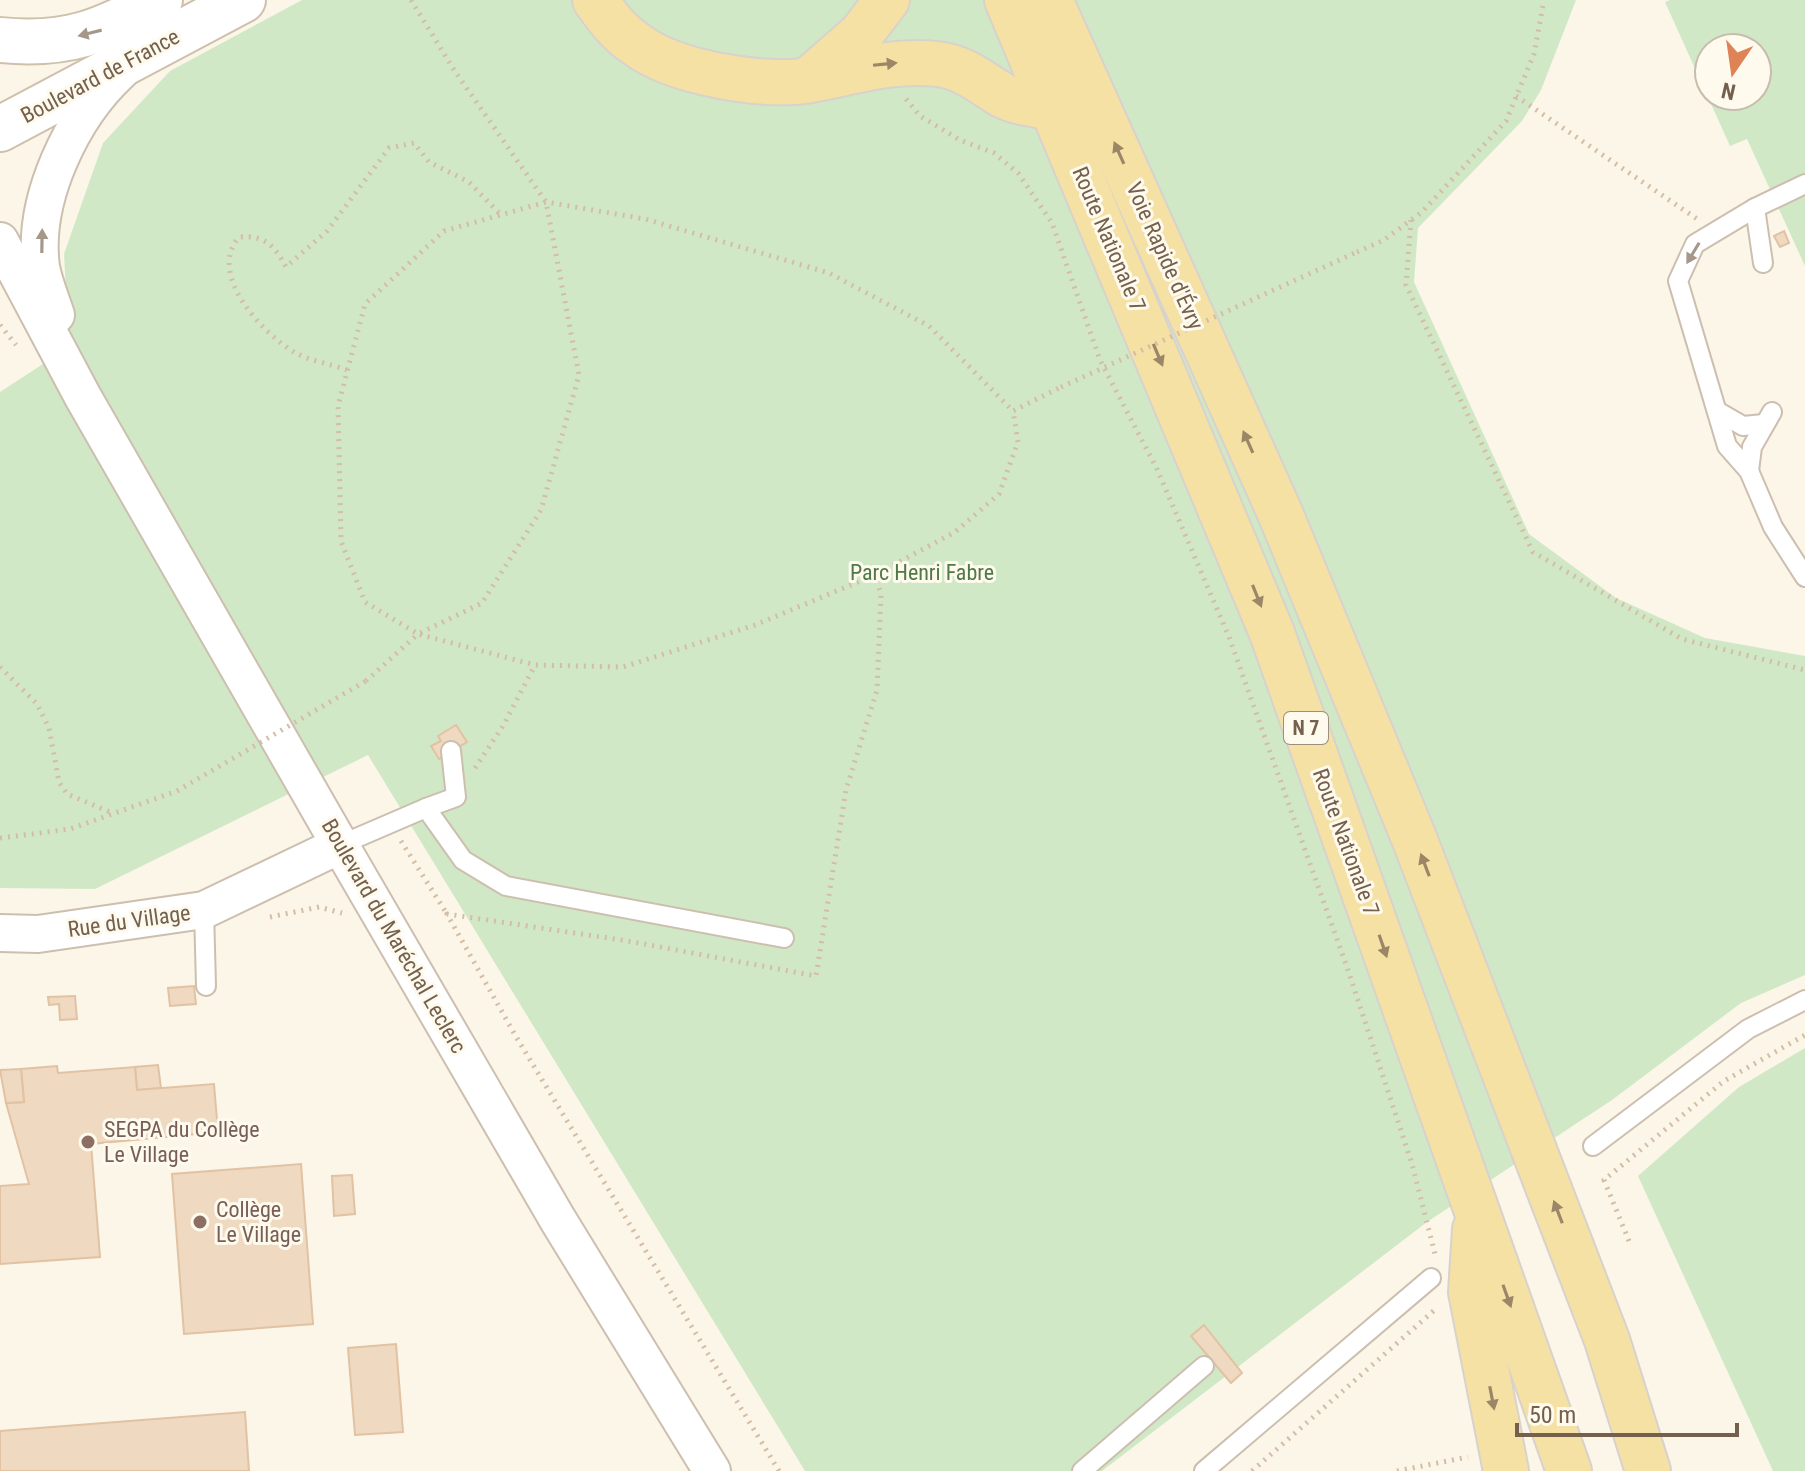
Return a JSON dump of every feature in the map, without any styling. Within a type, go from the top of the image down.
[{"type":"main road","name":"Boulevard de France","points":[[0,40],[65,40],[104,30],[160,0]]},
{"type":"main road","name":"Boulevard de France","points":[[0,129],[243,0]]},
{"type":"main road","points":[[595,0],[613,26],[639,47],[689,68],[746,82],[808,81],[878,64],[941,64],[975,75],[1004,96],[1055,108]]},
{"type":"main road","points":[[625,0],[647,34],[670,59]]},
{"type":"main road","points":[[808,81],[861,34],[887,0]]},
{"type":"main road","name":"Route Nationale 7","points":[[1007,0],[1055,108],[1272,633],[1569,1471]]},
{"type":"main road","name":"Voie Rapide d'Évry","points":[[1050,0],[1280,513],[1414,838],[1607,1340]]},
{"type":"main road","points":[[1477,1211],[1471,1292],[1488,1464]]},
{"type":"main road","points":[[1607,1340],[1645,1384],[1678,1471]]},
{"type":"main road","name":"N 7","points":[[1607,1340],[1648,1471]]},
{"type":"street","name":"Boulevard du Maréchal Leclerc","points":[[83,397],[41,268],[42,228],[52,186],[71,136],[100,91],[145,50]]},
{"type":"street","name":"Boulevard du Maréchal Leclerc","points":[[0,241],[83,397],[340,845],[566,1233],[712,1471]]},
{"type":"street","name":"Boulevard du Maréchal Leclerc","points":[[0,289],[83,397]]},
{"type":"street","name":"Rue du Village","points":[[0,933],[38,934],[204,910],[340,845]]},
{"type":"lane","points":[[1805,184],[1755,208],[1695,244],[1678,281],[1727,446],[1749,471],[1773,527],[1805,577]]},
{"type":"lane","points":[[1755,208],[1763,263]]},
{"type":"lane","points":[[1717,411],[1743,426],[1768,418],[1752,447],[1749,471]]},
{"type":"lane","points":[[340,845],[456,797],[451,751]]},
{"type":"lane","points":[[426,808],[463,860],[506,886],[784,938]]},
{"type":"lane","points":[[204,910],[206,986]]},
{"type":"lane","points":[[1593,1146],[1748,1029],[1805,1000]]},
{"type":"lane","points":[[1204,1471],[1435,1273]]},
{"type":"lane","points":[[1082,1471],[1204,1366]]},
{"type":"path","points":[[0,838],[70,829],[110,812],[177,791],[366,681],[418,634],[482,603],[541,510],[579,375],[546,202],[454,70],[411,0]]},
{"type":"path","points":[[1013,411],[1384,240],[1411,220],[1506,121],[1534,54],[1544,0]]},
{"type":"path","points":[[878,64],[920,116],[960,140],[994,153],[1018,173],[1052,223],[1100,360],[1157,469],[1229,637],[1348,970],[1412,1164],[1435,1273]]},
{"type":"path","points":[[1516,96],[1717,232]]},
{"type":"path","points":[[347,370],[296,353],[261,323],[241,298],[227,266],[229,248],[239,237],[254,236],[272,243],[286,267],[327,231],[389,148],[414,143],[429,162],[469,182],[501,215]]},
{"type":"path","points":[[546,202],[645,219],[829,273],[929,326],[1013,411],[1018,442],[999,494],[955,532],[875,575],[755,625],[623,667],[535,665],[418,634],[365,602],[341,541],[338,406],[365,304],[444,231],[546,202]]},
{"type":"path","points":[[1411,220],[1406,285],[1533,552],[1682,639],[1805,670]]},
{"type":"path","points":[[447,914],[628,941],[816,976],[846,790],[877,690],[881,594],[875,575]]},
{"type":"path","points":[[456,797],[503,726],[535,665]]},
{"type":"path","points":[[0,667],[37,704],[49,728],[59,782],[67,794],[110,812]]},
{"type":"path","points":[[390,824],[447,914],[515,1035],[779,1471]]},
{"type":"path","points":[[261,920],[288,911],[319,907],[346,914]]},
{"type":"path","points":[[1629,1241],[1604,1180],[1724,1081],[1805,1035]]},
{"type":"path","points":[[1252,1471],[1439,1306]]},
{"type":"path","points":[[1397,1471],[1488,1464]]},
{"type":"green space","name":"Parc Henri Fabre","points":[[302,0],[1576,0],[1541,90],[1522,121],[1418,228],[1414,282],[1529,534],[1616,598],[1705,638],[1805,656],[1805,975],[1741,1003],[1612,1100],[1427,1222],[1102,1471],[805,1471],[368,755],[95,889],[0,888],[0,392],[69,347],[64,254],[103,143],[170,71]]},
{"type":"green space","points":[[1805,0],[1805,266],[1747,139],[1730,146],[1715,112],[1773,112],[1773,32],[1693,32],[1693,64],[1665,2]]},
{"type":"green space","points":[[1805,1048],[1805,1471],[1773,1471],[1638,1176],[1739,1087]]},
{"type":"building","points":[[1784,231],[1789,243],[1780,247],[1774,236]]},
{"type":"building","points":[[456,725],[467,742],[439,759],[431,746],[441,741],[438,736]]},
{"type":"building","points":[[194,986],[196,1004],[170,1006],[168,988]]},
{"type":"building","points":[[75,996],[77,1019],[60,1020],[59,1004],[49,1005],[48,997]]},
{"type":"building","points":[[158,1065],[161,1088],[137,1090],[135,1067]]},
{"type":"building","points":[[57,1066],[58,1073],[135,1067],[137,1090],[214,1084],[218,1132],[91,1144],[100,1257],[0,1264],[0,1186],[29,1184],[6,1103],[24,1102],[21,1069]]},
{"type":"building","points":[[21,1069],[24,1102],[6,1103],[0,1070]]},
{"type":"building","points":[[301,1164],[313,1324],[184,1334],[172,1174]]},
{"type":"building","points":[[352,1175],[355,1214],[334,1216],[332,1176]]},
{"type":"building","points":[[1204,1325],[1242,1373],[1231,1383],[1191,1336]]},
{"type":"building","points":[[396,1344],[403,1432],[355,1435],[348,1348]]},
{"type":"building","points":[[245,1412],[249,1471],[0,1471],[0,1431]]},
{"type":"place","name":"SEGPA du Collège Le Village","points":[[88,1142]]},
{"type":"place","name":"Collège Le Village","points":[[200,1222]]}]
